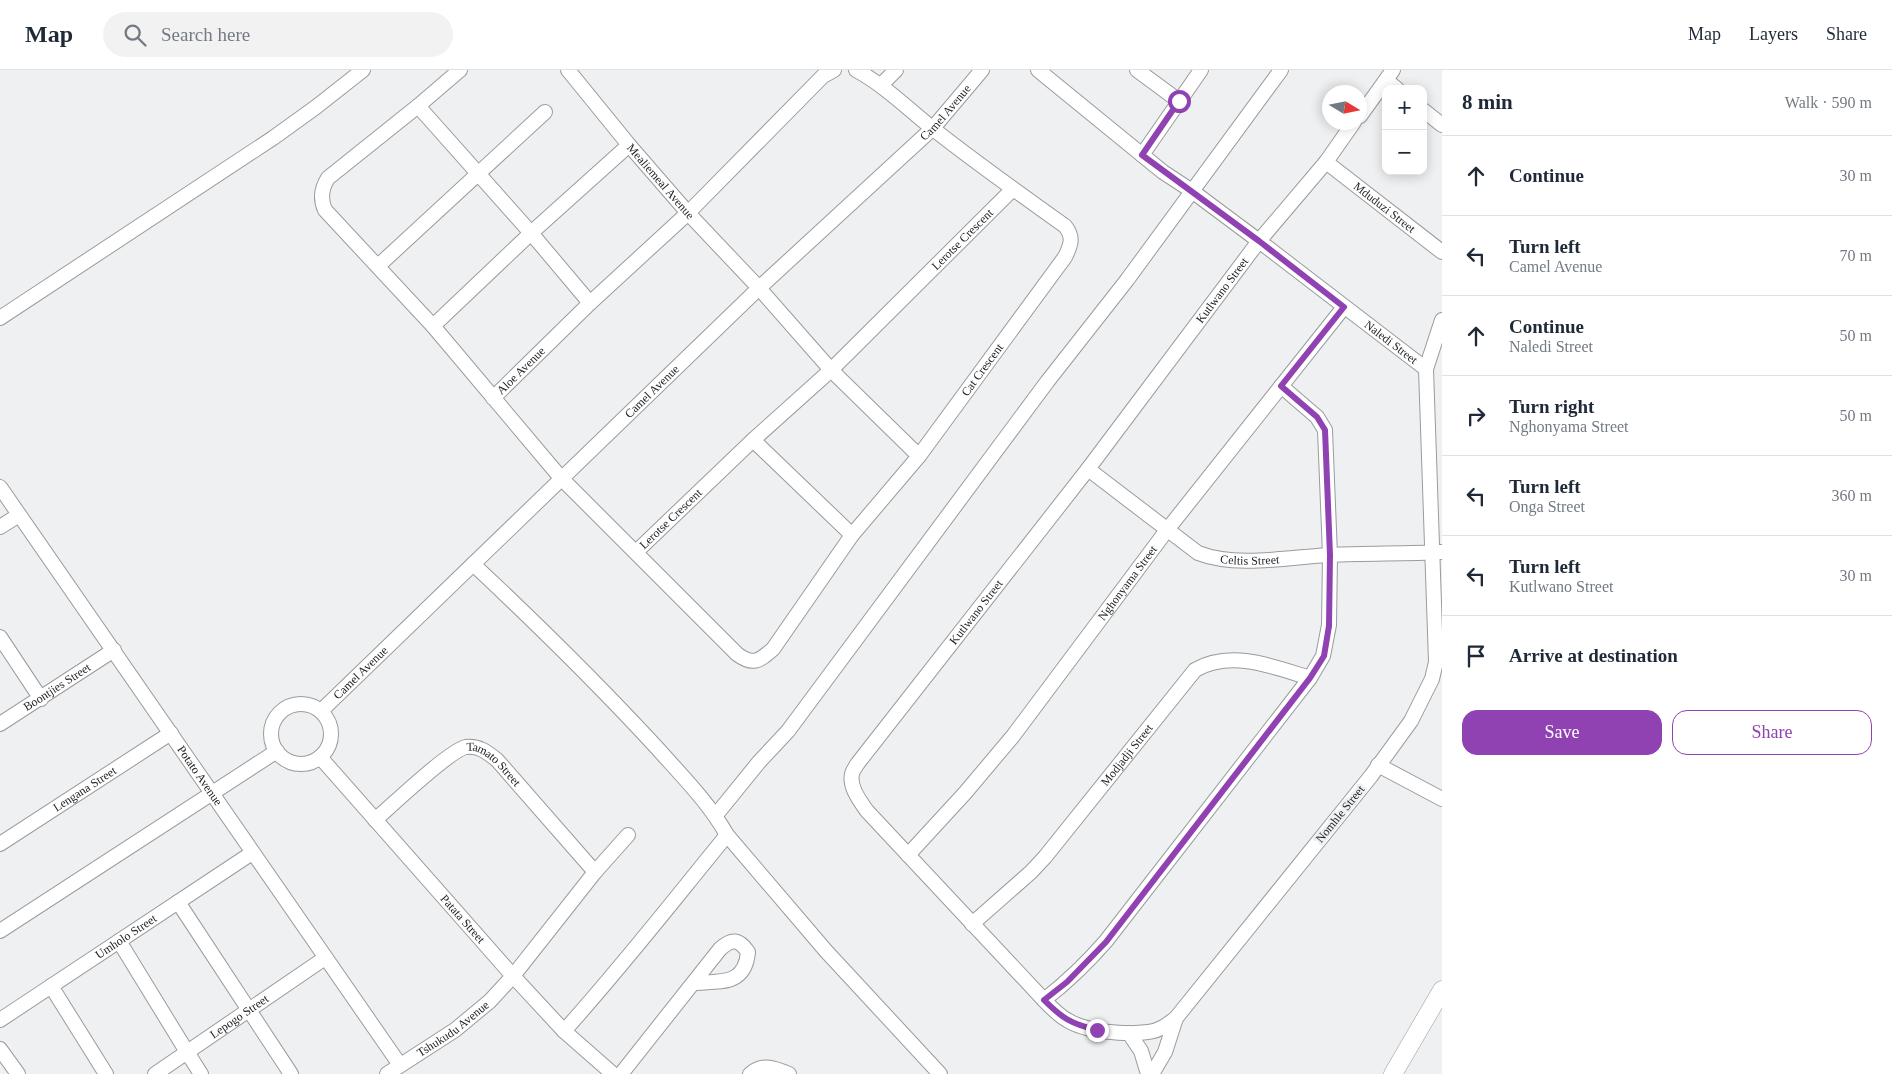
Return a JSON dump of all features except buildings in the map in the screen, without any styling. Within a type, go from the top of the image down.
[{"type":"street","points":[[0,318],[273,138],[316,108],[363,70]]},
{"type":"street","name":"Aloe Avenue","points":[[460,70],[328,178],[322,190],[322,204],[325,210],[433,326],[493,398],[590,303],[688,213],[823,76],[834,70]]},
{"type":"street","name":"Mealiemeal Avenue","points":[[568,70],[688,213],[759,288]]},
{"type":"street","points":[[856,70],[881,85],[933,128]]},
{"type":"street","points":[[881,85],[896,70]]},
{"type":"street","name":"Camel Avenue","points":[[321,711],[759,288],[933,128],[982,70]]},
{"type":"street","points":[[1038,70],[1142,155],[1259,241]]},
{"type":"street","points":[[1137,70],[1179,101]]},
{"type":"street","points":[[1142,155],[1201,70]]},
{"type":"street","points":[[716,815],[788,731],[1047,382],[1127,280],[1281,70]]},
{"type":"street","points":[[1367,108],[1392,80]]},
{"type":"street","points":[[418,106],[531,233],[590,303]]},
{"type":"street","points":[[378,266],[479,175],[545,112]]},
{"type":"street","points":[[1427,113],[1442,125]]},
{"type":"street","name":"Cat Crescent","points":[[919,456],[1065,257],[1071,246],[1072,238],[1065,226],[933,128]]},
{"type":"street","name":"Kutlwano Street","points":[[1149,1032],[1130,1033],[1097,1030],[1069,1021],[1056,1012],[867,811],[858,799],[853,785],[852,774],[858,763],[1088,469],[1259,241],[1326,162],[1348,130]]},
{"type":"street","points":[[433,326],[531,233],[629,145]]},
{"type":"street","name":"Mduduzi Street","points":[[1326,162],[1442,252]]},
{"type":"street","name":"Lerotse Crescent","points":[[919,456],[852,536],[784,636],[760,660],[753,662],[737,654],[636,552],[753,440],[831,370],[1013,189]]},
{"type":"street","name":"Naledi Street","points":[[1259,241],[1426,369],[1437,552]]},
{"type":"street","points":[[759,288],[831,370],[919,456]]},
{"type":"street","name":"Nghonyama Street","points":[[908,854],[983,772],[1013,736],[1167,530],[1344,307]]},
{"type":"street","points":[[1426,369],[1442,320]]},
{"type":"street","points":[[1044,1000],[1067,982],[1106,942],[1310,678],[1324,656],[1328,640],[1330,555],[1325,430],[1317,417],[1281,386]]},
{"type":"street","points":[[493,398],[561,478],[636,552]]},
{"type":"street","points":[[753,440],[852,536]]},
{"type":"street","name":"Celtis Street","points":[[1088,469],[1198,553],[1213,559],[1233,561],[1330,555],[1437,552]]},
{"type":"street","name":"Potato Avenue","points":[[0,486],[400,1065]]},
{"type":"street","points":[[0,527],[19,515]]},
{"type":"street","name":"Nomhle Street","points":[[1149,1032],[1166,1027],[1176,1018],[1411,722],[1432,679],[1436,662],[1437,552]]},
{"type":"street","points":[[473,564],[631,719],[716,815],[727,835],[826,951],[940,1074]]},
{"type":"street","points":[[0,637],[41,699]]},
{"type":"street","name":"Boontjies Street","points":[[0,724],[114,650]]},
{"type":"street","name":"Modjadji Street","points":[[972,924],[1031,872],[1045,857],[1195,670],[1206,663],[1233,660],[1272,666],[1310,678]]},
{"type":"street","points":[[296,704],[306,704],[321,711],[328,721],[331,730],[327,749],[320,757],[312,762],[303,764],[293,763],[277,751],[272,742],[271,732],[273,722],[278,714],[286,707],[296,704]]},
{"type":"street","name":"Lengana Street","points":[[0,844],[171,733]]},
{"type":"street","name":"Tamato Street","points":[[375,820],[448,758],[466,748],[476,748],[486,751],[503,766],[595,872]]},
{"type":"street","points":[[0,931],[277,751]]},
{"type":"street","name":"Patata Street","points":[[320,757],[513,976],[564,1031],[613,1074]]},
{"type":"street","points":[[1378,765],[1442,799]]},
{"type":"street","points":[[513,976],[595,872],[628,835]]},
{"type":"street","points":[[564,1031],[635,950],[650,927],[727,835]]},
{"type":"street","name":"Umholo Street","points":[[0,1020],[252,853]]},
{"type":"street","points":[[178,902],[291,1074]]},
{"type":"street","points":[[119,941],[186,1052],[202,1074]]},
{"type":"street","name":"Lepogo Street","points":[[155,1074],[325,958]]},
{"type":"street","name":"Tshukudu Avenue","points":[[387,1074],[473,1016],[513,976]]},
{"type":"street","points":[[621,1074],[693,983]]},
{"type":"street","points":[[51,986],[106,1074]]},
{"type":"street","points":[[1393,1074],[1442,990]]},
{"type":"street","points":[[1152,1074],[1165,1052],[1176,1018]]},
{"type":"street","points":[[1130,1033],[1141,1051],[1148,1074]]},
{"type":"street","points":[[0,1049],[18,1074]]},
{"type":"street","points":[[750,1074],[757,1068],[764,1066],[789,1074]]},
{"type":"route","points":[[1097,1030],[1069,1021],[1044,1000],[1067,982],[1106,942],[1316,671],[1324,656],[1328,640],[1330,555],[1325,430],[1317,417],[1281,386],[1344,307],[1259,241],[1142,155],[1179,101]]}]
